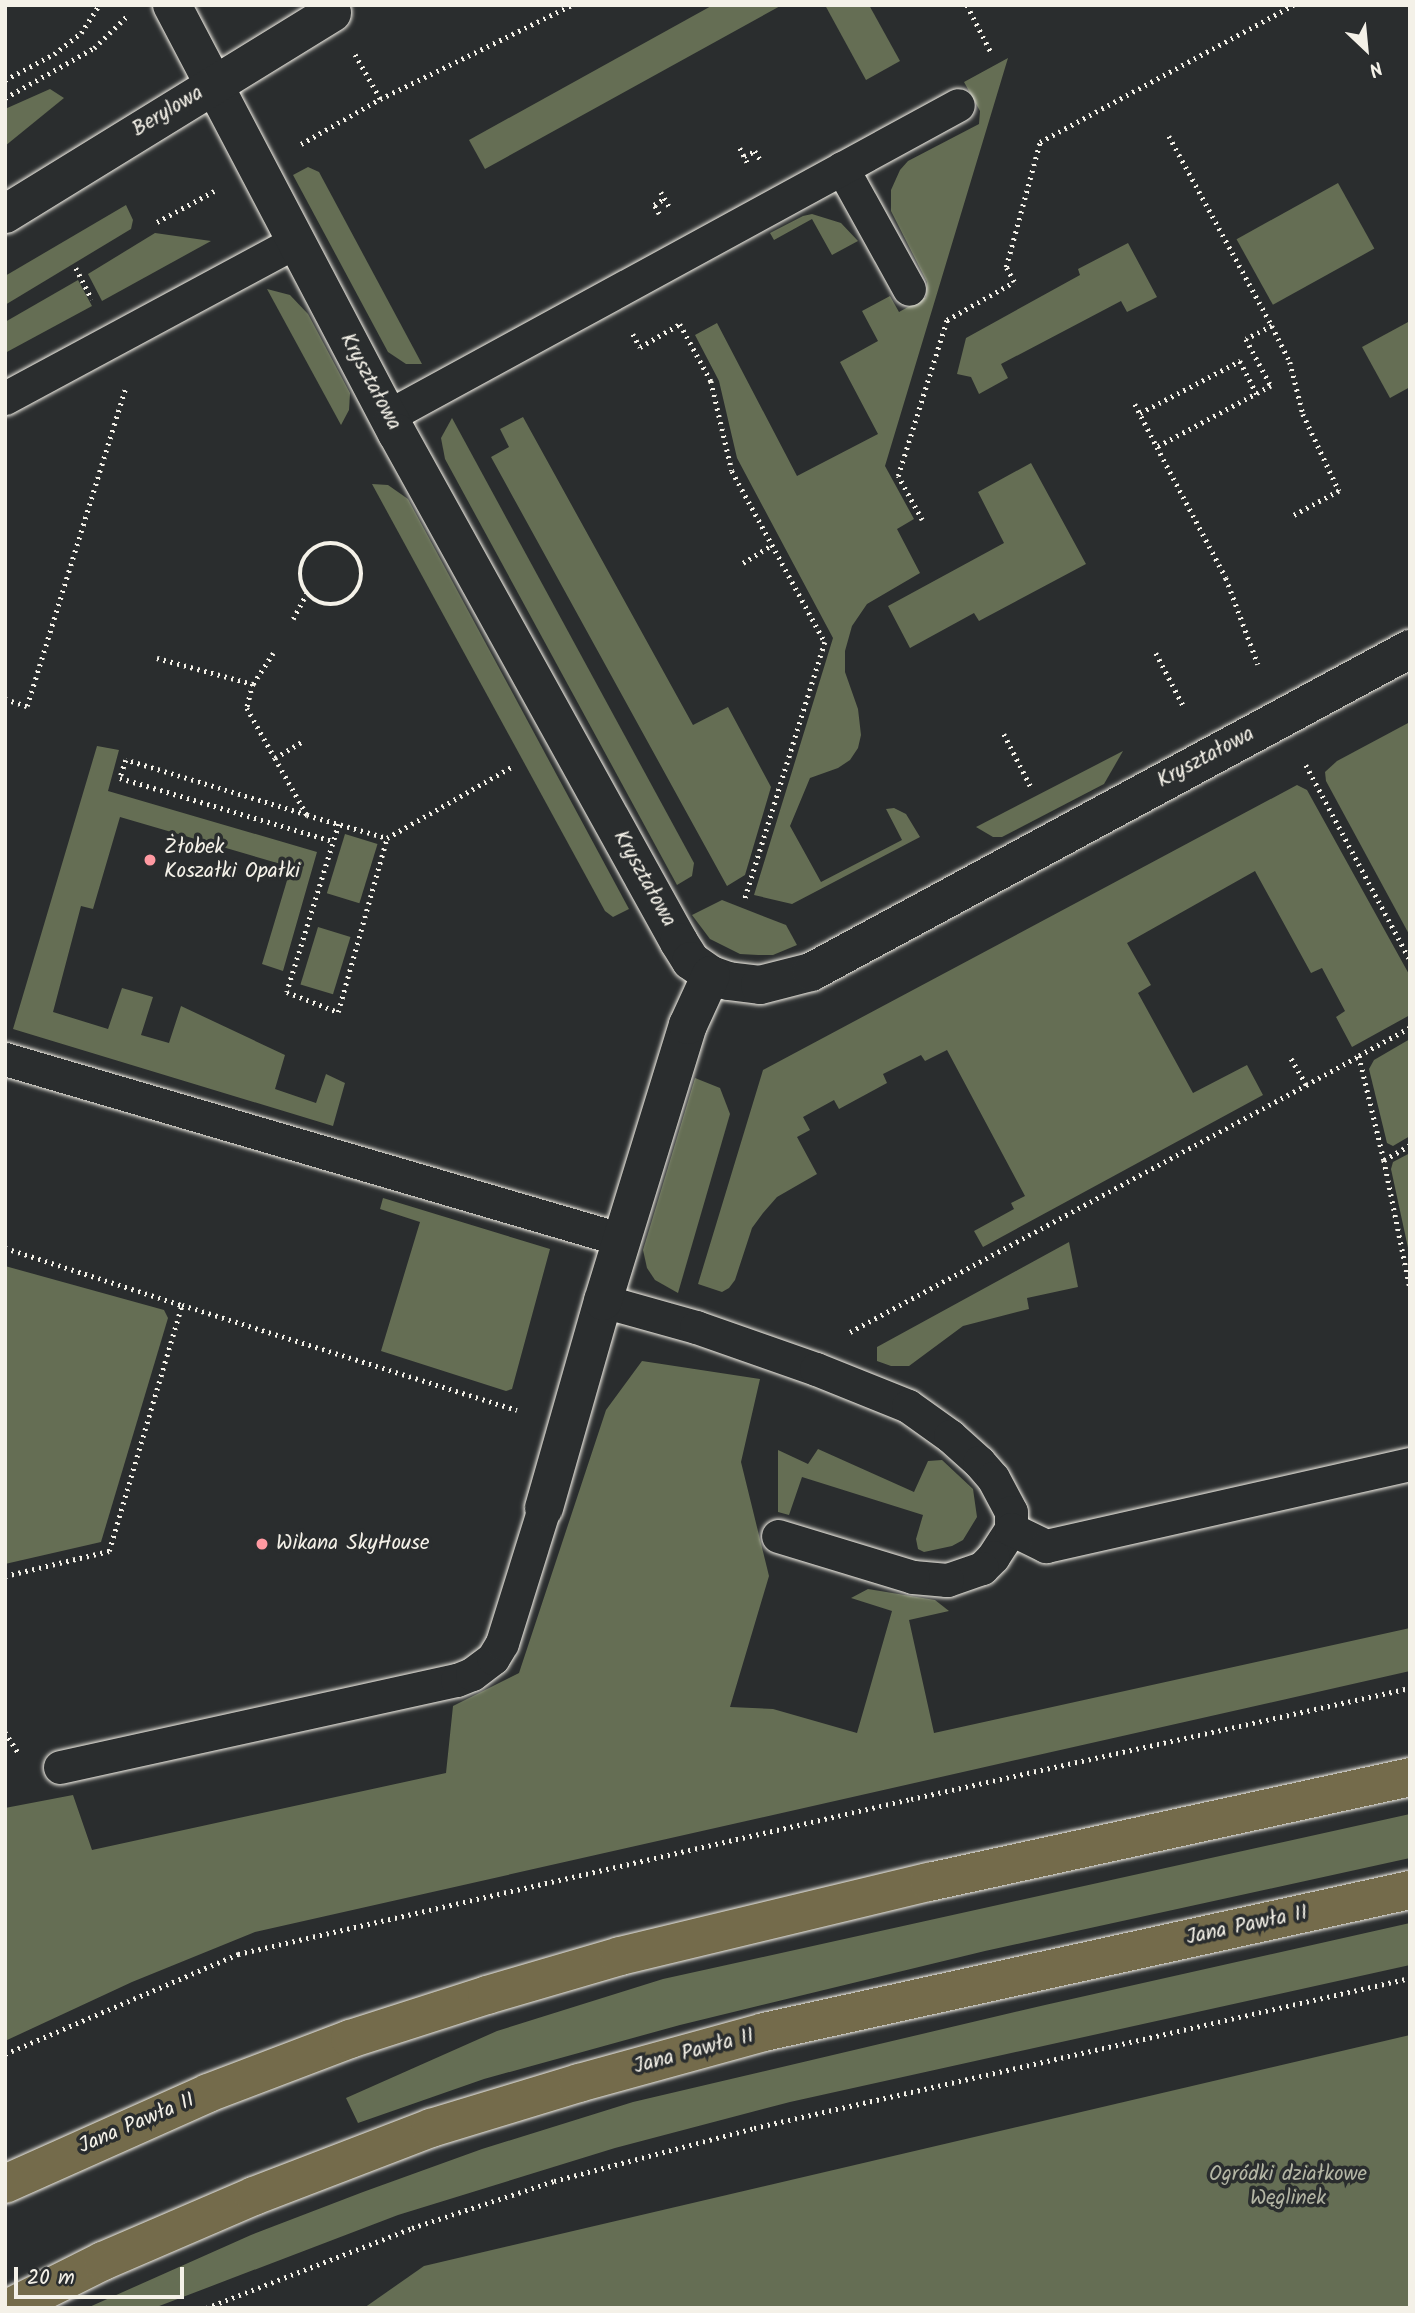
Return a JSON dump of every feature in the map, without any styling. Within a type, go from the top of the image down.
[{"type":"main road","name":"Jana Pawła II","points":[[5,2184],[195,2099],[337,2043],[567,1972],[929,1882],[1410,1777]]},
{"type":"main road","name":"Jana Pawła II","points":[[9,2308],[103,2261],[254,2196],[431,2129],[579,2083],[764,2032],[1410,1890]]},
{"type":"street","name":"Kryształowa","points":[[172,5],[212,86],[388,416],[678,942],[691,961],[712,975],[729,981],[760,985],[811,972],[1410,649]]},
{"type":"street","name":"Berylowa","points":[[5,214],[332,13]]},
{"type":"street","points":[[544,1508],[603,1301],[688,1025],[712,975]]},
{"type":"lane","points":[[388,416],[958,105]]},
{"type":"lane","points":[[842,168],[909,289]]},
{"type":"lane","points":[[5,398],[296,241]]},
{"type":"lane","points":[[5,1059],[623,1240]]},
{"type":"lane","points":[[603,1301],[696,1327],[816,1369],[908,1406],[950,1436],[993,1478],[1011,1512],[1012,1529],[1003,1544],[982,1567],[947,1580],[913,1577],[778,1536]]},
{"type":"lane","points":[[1012,1529],[1046,1546],[1410,1464]]},
{"type":"lane","points":[[60,1767],[457,1681],[472,1674],[493,1658],[502,1643],[544,1508]]},
{"type":"path","points":[[5,80],[54,54],[81,33],[99,5]]},
{"type":"path","points":[[380,99],[572,5]]},
{"type":"path","points":[[967,5],[992,54]]},
{"type":"path","points":[[922,520],[898,475],[934,359],[947,320],[1014,282],[1006,267],[1040,142],[1293,5]]},
{"type":"path","points":[[5,98],[94,47],[116,24],[132,13]]},
{"type":"path","points":[[1168,136],[1290,362],[1303,415],[1339,491],[1291,517]]},
{"type":"path","points":[[76,268],[95,303]]},
{"type":"path","points":[[641,327],[632,332],[640,347],[680,324],[711,381],[732,471],[825,642],[745,899]]},
{"type":"path","points":[[1157,447],[1271,386],[1246,339],[1272,326]]},
{"type":"path","points":[[1140,413],[1240,360],[1257,394]]},
{"type":"path","points":[[5,699],[27,706],[127,381]]},
{"type":"path","points":[[1135,404],[1226,578],[1258,664]]},
{"type":"path","points":[[293,619],[307,593],[300,574],[307,555],[314,548],[334,544],[352,551],[358,559],[362,579],[352,597],[334,605],[324,604],[307,593]]},
{"type":"path","points":[[743,563],[772,545]]},
{"type":"path","points":[[273,653],[253,684],[247,708],[307,815]]},
{"type":"path","points":[[1156,653],[1183,705]]},
{"type":"path","points":[[157,658],[253,684]]},
{"type":"path","points":[[1004,734],[1031,787]]},
{"type":"path","points":[[275,758],[303,741]]},
{"type":"path","points":[[333,841],[120,778],[126,760],[387,838]]},
{"type":"path","points":[[1306,765],[1410,960]]},
{"type":"path","points":[[339,824],[287,992],[338,1012],[387,838],[513,766]]},
{"type":"path","points":[[847,1333],[1410,1028]]},
{"type":"path","points":[[1289,1056],[1306,1086]]},
{"type":"path","points":[[1360,1056],[1410,1288]]},
{"type":"path","points":[[1384,1160],[1410,1144]]},
{"type":"path","points":[[5,1248],[517,1410]]},
{"type":"path","points":[[5,1576],[109,1551],[182,1305]]},
{"type":"path","points":[[5,2054],[238,1954],[897,1802],[1410,1688]]},
{"type":"path","points":[[206,2308],[412,2228],[554,2181],[767,2124],[1410,1979]]},
{"type":"green space","points":[[713,5],[782,5],[485,169],[469,140]]},
{"type":"green space","points":[[825,5],[869,5],[900,61],[866,80]]},
{"type":"green space","points":[[1008,58],[885,466],[914,519],[897,529],[920,573],[867,604],[852,626],[845,651],[845,672],[858,709],[861,735],[858,748],[850,760],[838,768],[810,778],[790,826],[821,882],[902,840],[886,809],[894,808],[906,814],[920,837],[792,904],[754,895],[833,638],[737,458],[719,381],[695,335],[717,323],[797,476],[878,434],[840,362],[878,341],[862,311],[890,296],[899,312],[926,297],[927,282],[891,211],[891,190],[900,170],[908,161],[979,124],[980,111],[964,82]]},
{"type":"green space","points":[[50,89],[64,98],[5,146],[5,109]]},
{"type":"green space","points":[[308,167],[319,172],[422,364],[406,364],[388,352],[293,175]]},
{"type":"green space","points":[[1338,183],[1374,249],[1273,305],[1237,239]]},
{"type":"green space","points":[[126,205],[133,220],[131,229],[5,305],[5,276]]},
{"type":"green space","points":[[812,214],[841,223],[858,241],[832,255],[812,219],[774,240],[770,233]]},
{"type":"green space","points":[[155,233],[211,241],[102,301],[88,274]]},
{"type":"green space","points":[[1128,243],[1157,297],[1127,312],[1121,301],[1001,364],[1008,378],[979,394],[971,377],[957,374],[966,338],[1080,275],[1078,269]]},
{"type":"green space","points":[[78,280],[92,306],[5,353],[5,322]]},
{"type":"green space","points":[[267,289],[290,295],[308,314],[350,393],[349,410],[341,425]]},
{"type":"green space","points":[[1410,321],[1410,387],[1390,398],[1362,347]]},
{"type":"green space","points":[[523,417],[693,725],[728,707],[771,787],[745,875],[727,886],[491,457],[509,447],[500,429]]},
{"type":"green space","points":[[452,418],[694,863],[692,876],[677,885],[445,459],[441,438]]},
{"type":"green space","points":[[1031,463],[1086,564],[979,621],[974,613],[910,648],[888,606],[1004,543],[978,492]]},
{"type":"green space","points":[[372,484],[388,485],[408,499],[629,909],[613,917],[605,911]]},
{"type":"green space","points":[[1410,722],[1410,936],[1326,781],[1325,772],[1337,761]]},
{"type":"green space","points":[[97,746],[119,750],[108,791],[317,852],[283,971],[262,964],[291,867],[120,817],[93,909],[81,906],[53,1012],[108,1029],[122,988],[153,997],[141,1035],[169,1043],[181,1006],[285,1055],[275,1089],[316,1103],[326,1074],[345,1083],[333,1126],[13,1029]]},
{"type":"green space","points":[[1123,751],[1104,784],[1002,837],[993,837],[976,827]]},
{"type":"green space","points":[[1297,785],[1307,790],[1410,976],[1410,1015],[1352,1047],[1336,1017],[1345,1011],[1322,968],[1311,973],[1255,871],[1127,943],[1151,985],[1138,993],[1193,1093],[1247,1065],[1263,1095],[983,1247],[974,1231],[1014,1209],[1011,1203],[1025,1196],[947,1050],[925,1061],[921,1055],[883,1074],[887,1083],[839,1109],[834,1100],[803,1117],[810,1130],[797,1137],[817,1174],[777,1197],[763,1213],[752,1228],[735,1280],[729,1288],[722,1292],[698,1284],[763,1070]]},
{"type":"green space","points":[[345,834],[378,844],[359,903],[327,893]]},
{"type":"green space","points":[[722,900],[786,925],[797,945],[773,955],[740,954],[710,939],[692,915]]},
{"type":"green space","points":[[318,927],[351,937],[333,994],[300,984]]},
{"type":"green space","points":[[1410,1039],[1410,1136],[1393,1146],[1387,1143],[1369,1069],[1374,1060]]},
{"type":"green space","points":[[695,1078],[720,1088],[730,1114],[678,1293],[655,1280],[647,1268],[643,1250]]},
{"type":"green space","points":[[1410,1153],[1410,1257],[1391,1169],[1393,1162]]},
{"type":"green space","points":[[383,1198],[550,1249],[512,1389],[506,1391],[381,1351],[420,1222],[380,1209]]},
{"type":"green space","points":[[1069,1242],[1078,1287],[1027,1298],[1029,1309],[963,1326],[909,1366],[891,1366],[877,1361],[877,1347]]},
{"type":"green space","points":[[5,1266],[164,1310],[168,1318],[101,1542],[5,1564]]},
{"type":"green space","points":[[642,1361],[760,1379],[741,1462],[769,1576],[730,1707],[773,1709],[857,1733],[892,1611],[851,1598],[868,1589],[935,1600],[949,1611],[909,1620],[934,1733],[1410,1628],[1410,1671],[255,1932],[132,1982],[5,2041],[5,1808],[73,1795],[92,1850],[446,1773],[453,1706],[519,1673],[606,1410]]},
{"type":"green space","points":[[818,1449],[914,1492],[928,1461],[942,1460],[973,1489],[977,1517],[963,1540],[952,1546],[924,1552],[918,1549],[916,1539],[923,1515],[802,1477],[789,1515],[778,1512],[778,1450],[808,1464]]},
{"type":"green space","points":[[1410,1814],[1410,1858],[985,1951],[680,2025],[484,2079],[358,2123],[346,2098],[497,2031],[663,1979]]},
{"type":"green space","points":[[1410,1923],[1410,1965],[790,2102],[615,2148],[398,2215],[154,2308],[87,2308],[251,2235],[363,2192],[482,2149],[633,2102]]},
{"type":"green space","name":"Ogródki działkowe Węglinek","points":[[1410,2035],[1410,2308],[364,2308],[424,2266]]},
{"type":"place","name":"Żłobek Koszałki Opałki","points":[[150,860]]},
{"type":"place","name":"Wikana SkyHouse","points":[[262,1544]]}]
